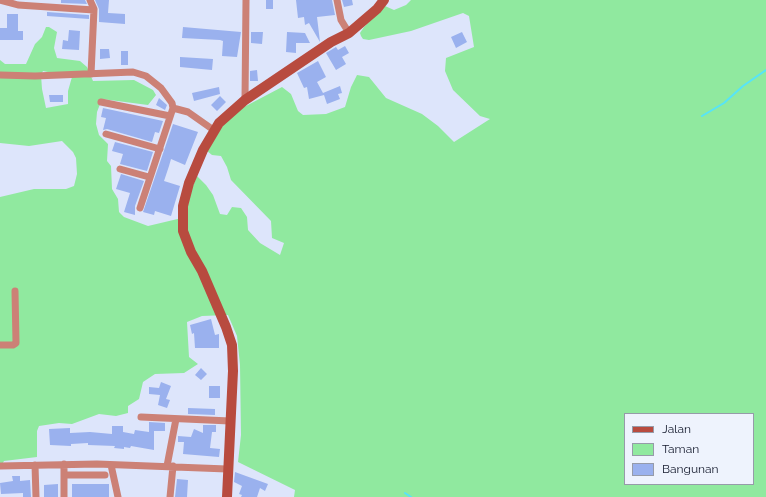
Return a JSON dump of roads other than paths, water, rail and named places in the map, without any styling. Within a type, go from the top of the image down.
[{"type":"main road","points":[[227,497],[232,345],[226,327],[202,271],[191,252],[183,231],[183,206],[189,183],[203,150],[219,123],[245,100],[331,42],[349,33],[377,9],[384,0]]},
{"type":"street","points":[[0,0],[18,5],[94,10]]},
{"type":"street","points":[[90,0],[94,10],[91,74]]},
{"type":"street","points":[[245,100],[246,0]]},
{"type":"street","points":[[337,0],[341,20],[349,33]]},
{"type":"street","points":[[0,75],[34,76],[133,72],[146,76],[161,88],[172,103],[172,108],[140,208]]},
{"type":"street","points":[[101,102],[170,116]]},
{"type":"street","points":[[172,108],[188,112],[215,131]]},
{"type":"street","points":[[106,134],[160,149]]},
{"type":"street","points":[[120,169],[149,178]]},
{"type":"street","points":[[0,346],[13,345],[16,343],[15,291]]},
{"type":"street","points":[[141,416],[176,420],[230,421]]},
{"type":"street","points":[[170,497],[170,466],[176,420]]},
{"type":"street","points":[[35,464],[36,497]]},
{"type":"street","points":[[0,466],[64,464],[170,466],[227,469]]},
{"type":"street","points":[[64,464],[64,497]]},
{"type":"street","points":[[111,465],[118,497]]},
{"type":"street","points":[[64,475],[105,475]]},
{"type":"waterway","points":[[702,116],[724,103],[743,86],[766,70]]},
{"type":"waterway","points":[[405,493],[411,497]]}]
